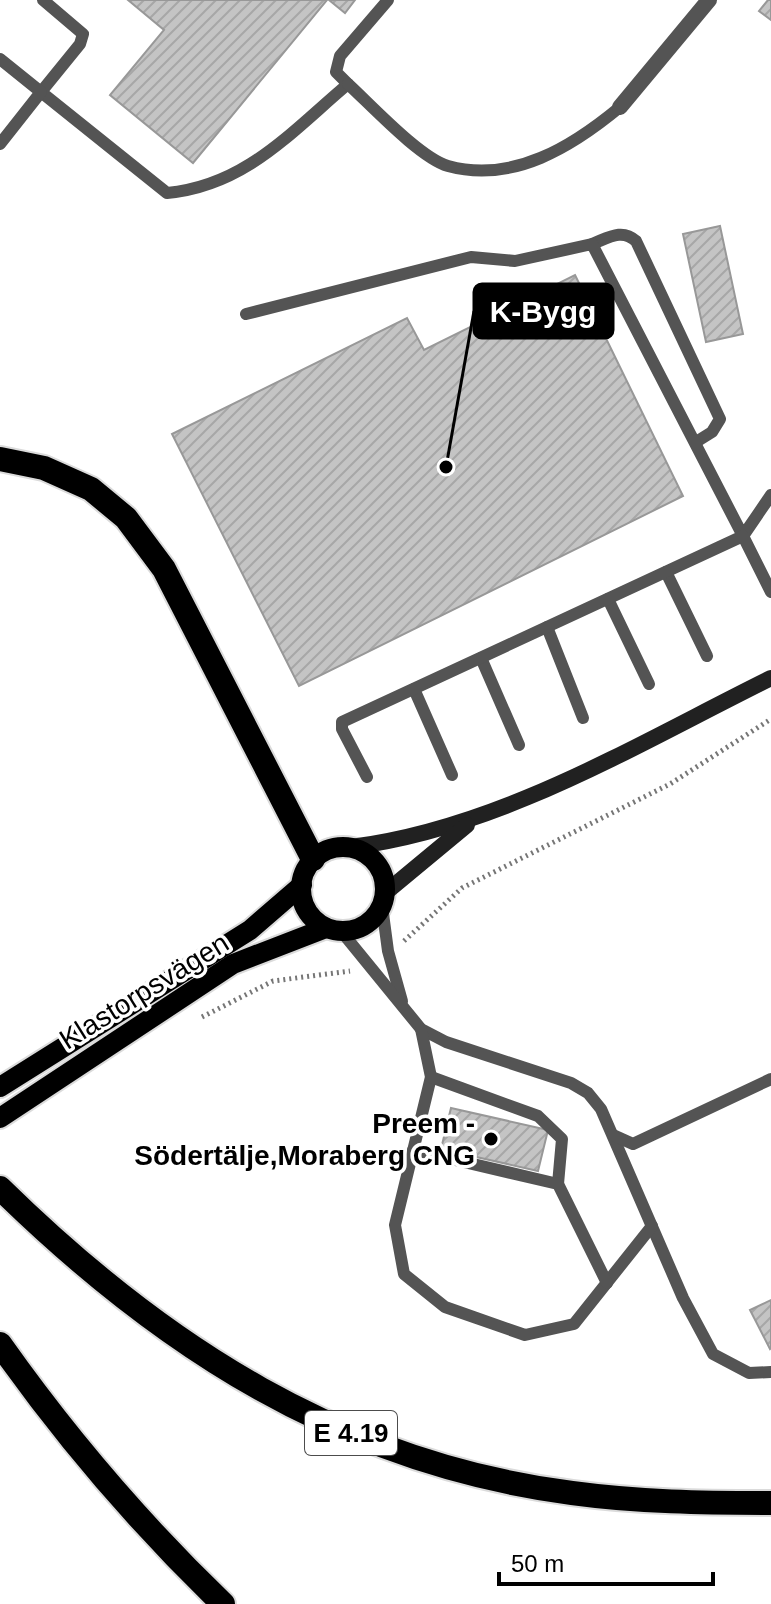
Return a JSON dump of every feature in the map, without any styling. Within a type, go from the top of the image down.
[{"type":"highway","points":[[0,459],[44,468],[91,489],[126,518],[178,595],[313,859]]},
{"type":"highway","name":"E 4.19","points":[[0,1188],[108,1287],[172,1337],[247,1382],[323,1422],[401,1452],[487,1477],[569,1493],[656,1502],[771,1503]]},
{"type":"highway","points":[[0,1344],[97,1466],[187,1570],[223,1604]]},
{"type":"main road","points":[[336,847],[351,847],[376,862],[384,879],[384,900],[362,927],[334,929],[304,904],[302,885],[313,859],[336,847]]},
{"type":"main road","name":"Klastorpsvägen","points":[[0,1087],[250,930],[302,885]]},
{"type":"main road","name":"Klastorpsvägen","points":[[0,1118],[233,964],[334,929]]},
{"type":"street","points":[[620,107],[709,0]]},
{"type":"street","points":[[351,847],[388,843],[471,821],[771,678]]},
{"type":"street","points":[[384,900],[471,821]]},
{"type":"lane","points":[[0,144],[80,44],[83,34],[43,0]]},
{"type":"lane","points":[[388,0],[340,56],[336,72],[409,140],[446,165],[483,170],[536,162],[585,135],[620,107]]},
{"type":"lane","points":[[0,59],[167,193],[217,184],[245,171],[348,84]]},
{"type":"lane","points":[[246,314],[471,257],[515,261],[628,234],[636,241],[720,419],[712,432],[696,442]]},
{"type":"lane","points":[[592,244],[771,592]]},
{"type":"lane","points":[[367,777],[342,729],[342,722],[743,536],[771,495]]},
{"type":"lane","points":[[666,572],[707,656]]},
{"type":"lane","points":[[608,599],[649,684]]},
{"type":"lane","points":[[547,627],[583,718]]},
{"type":"lane","points":[[481,658],[519,745]]},
{"type":"lane","points":[[414,689],[452,775]]},
{"type":"lane","points":[[384,900],[388,951],[403,1004]]},
{"type":"lane","points":[[334,929],[403,1004],[421,1029],[431,1077],[395,1225],[404,1274],[445,1307],[525,1335],[574,1324],[652,1226]]},
{"type":"lane","points":[[421,1029],[446,1042],[571,1083],[588,1093],[601,1109],[683,1298],[713,1354],[749,1373],[771,1372]]},
{"type":"lane","points":[[431,1077],[538,1116],[552,1127],[562,1139],[558,1184],[607,1283]]},
{"type":"lane","points":[[613,1135],[633,1144],[771,1079]]},
{"type":"lane","points":[[413,1150],[558,1184]]},
{"type":"building","points":[[128,0],[327,0],[193,163],[110,95],[164,30]]},
{"type":"building","points":[[329,0],[355,0],[345,13]]},
{"type":"building","points":[[771,0],[771,20],[759,11]]},
{"type":"building","points":[[720,226],[743,334],[706,342],[683,234]]},
{"type":"building","points":[[575,275],[683,496],[299,686],[172,434],[407,318],[424,350]]},
{"type":"building","points":[[451,1108],[548,1130],[538,1171],[441,1149]]},
{"type":"building","points":[[771,1300],[771,1348],[770,1349],[750,1310]]},
{"type":"place","name":"K-Bygg","points":[[446,467]]},
{"type":"place","name":"Preem - Södertälje,Moraberg CNG","points":[[491,1139]]}]
